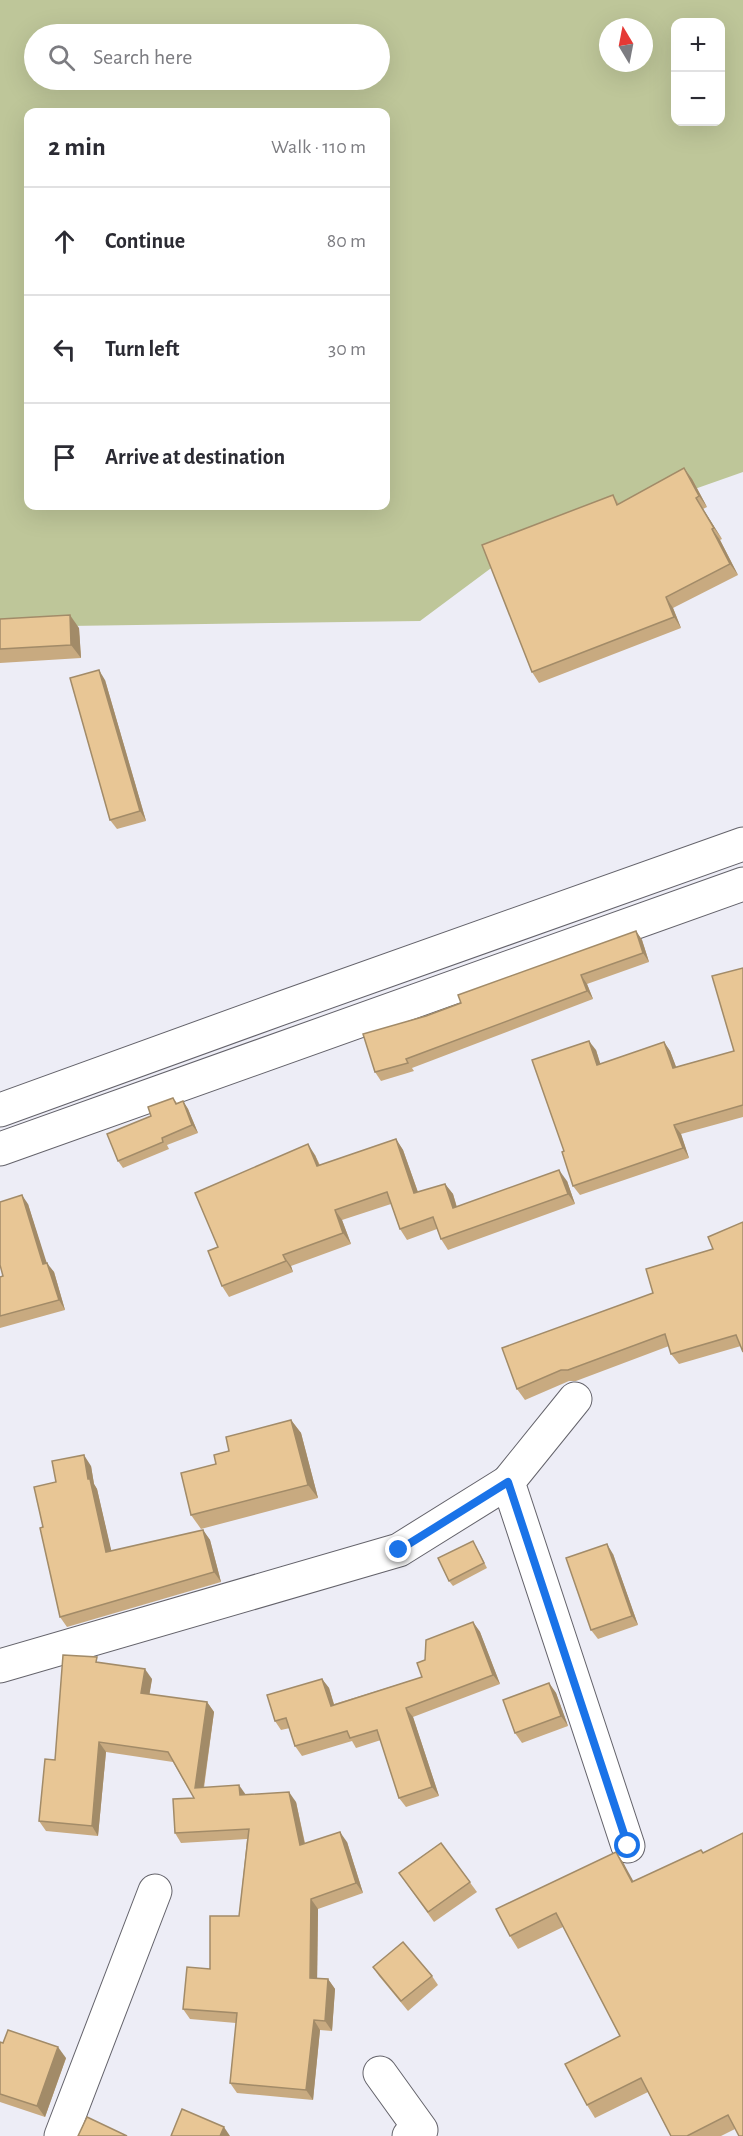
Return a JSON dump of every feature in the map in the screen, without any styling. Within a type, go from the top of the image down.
[{"type":"street","points":[[0,1110],[279,1008],[743,844]]},
{"type":"street","points":[[0,1149],[743,884]]},
{"type":"street","points":[[0,1666],[399,1550],[508,1482],[575,1399]]},
{"type":"street","points":[[508,1482],[628,1846]]},
{"type":"street","points":[[61,2136],[155,1891]]},
{"type":"street","points":[[380,2073],[421,2130],[409,2136]]},
{"type":"green space","points":[[0,0],[743,0],[743,472],[510,554],[420,621],[0,627]]},
{"type":"building","points":[[684,468],[699,496],[696,498],[714,528],[712,529],[730,564],[666,597],[674,617],[532,672],[482,545],[613,495],[617,505]]},
{"type":"building","points":[[70,615],[71,645],[0,649],[0,619]]},
{"type":"building","points":[[99,670],[140,811],[110,820],[70,678]]},
{"type":"building","points":[[636,931],[643,953],[581,975],[587,991],[406,1059],[408,1063],[375,1072],[363,1034],[426,1016],[461,1003],[458,995]]},
{"type":"building","points":[[743,968],[743,1105],[674,1125],[683,1148],[573,1186],[562,1152],[564,1151],[532,1060],[589,1041],[597,1065],[664,1042],[673,1068],[734,1051],[712,976]]},
{"type":"building","points":[[173,1098],[176,1104],[183,1101],[192,1125],[162,1138],[163,1142],[118,1161],[107,1134],[151,1116],[148,1107]]},
{"type":"building","points":[[396,1139],[414,1193],[445,1184],[453,1208],[559,1170],[568,1194],[441,1239],[433,1217],[400,1229],[387,1192],[335,1210],[343,1233],[283,1255],[286,1261],[222,1286],[208,1251],[218,1247],[195,1193],[308,1144],[317,1166]]},
{"type":"building","points":[[22,1195],[43,1264],[47,1263],[59,1300],[0,1316],[0,1277],[3,1276],[0,1265],[0,1202]]},
{"type":"building","points":[[743,1222],[743,1352],[736,1335],[671,1354],[665,1334],[568,1370],[561,1370],[517,1389],[502,1348],[653,1293],[646,1269],[713,1249],[708,1237]]},
{"type":"building","points":[[291,1420],[308,1485],[191,1515],[181,1473],[216,1464],[214,1455],[229,1451],[226,1437]]},
{"type":"building","points":[[84,1455],[106,1552],[203,1530],[214,1572],[60,1617],[40,1528],[43,1527],[34,1487],[56,1482],[52,1461]]},
{"type":"building","points":[[473,1541],[484,1563],[449,1581],[438,1558]]},
{"type":"building","points":[[607,1544],[632,1616],[591,1630],[566,1558]]},
{"type":"building","points":[[473,1622],[493,1675],[406,1708],[432,1787],[399,1798],[377,1730],[350,1738],[347,1731],[295,1746],[286,1718],[275,1721],[267,1695],[322,1679],[331,1706],[422,1677],[417,1663],[425,1660],[426,1640]]},
{"type":"building","points":[[63,1655],[97,1657],[96,1662],[145,1669],[141,1693],[207,1702],[195,1788],[239,1785],[240,1795],[289,1792],[300,1845],[340,1832],[356,1883],[311,1899],[310,1978],[328,1979],[325,2021],[314,2020],[306,2090],[230,2083],[237,2013],[183,2009],[187,1967],[210,1969],[210,1916],[239,1916],[249,1829],[175,1833],[173,1799],[194,1798],[168,1752],[99,1742],[92,1826],[39,1821],[45,1759],[55,1760]]},
{"type":"building","points":[[549,1683],[561,1716],[515,1733],[503,1700]]},
{"type":"building","points":[[743,1833],[743,2136],[739,2136],[728,2115],[687,2136],[671,2136],[641,2078],[587,2105],[565,2064],[620,2036],[556,1913],[510,1936],[496,1909],[616,1852],[632,1882],[701,1850],[703,1853]]},
{"type":"building","points":[[441,1843],[470,1882],[428,1912],[399,1873]]},
{"type":"building","points":[[403,1942],[432,1976],[401,2001],[373,1967]]},
{"type":"building","points":[[8,2030],[58,2047],[37,2106],[0,2094],[0,2042],[3,2043]]},
{"type":"building","points":[[182,2109],[224,2127],[220,2136],[171,2136]]},
{"type":"building","points":[[87,2117],[127,2136],[78,2136]]},
{"type":"route","points":[[399,1550],[508,1482],[628,1846]]}]
